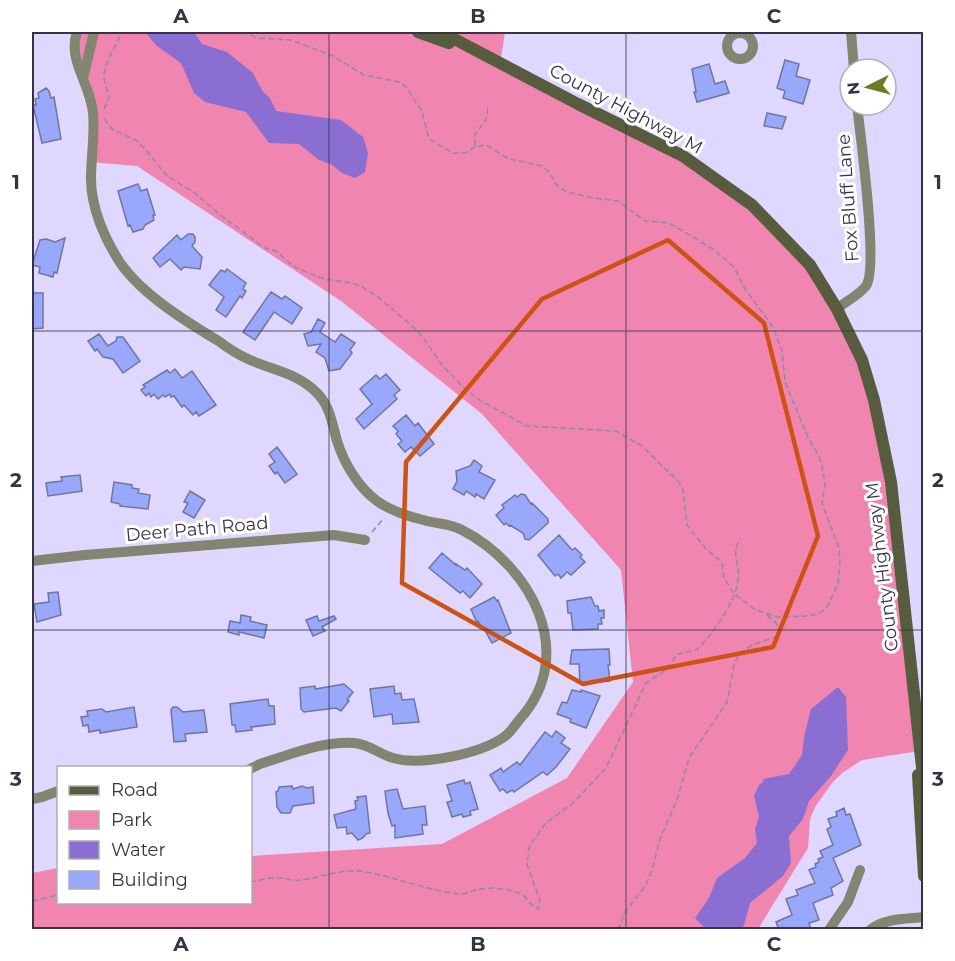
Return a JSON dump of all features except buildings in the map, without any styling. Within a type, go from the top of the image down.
[{"type":"main road","name":"County Highway M","points":[[418,32],[500,64]]},
{"type":"main road","name":"County Highway M","points":[[441,32],[683,156],[752,205],[810,265],[837,309],[868,374],[891,482],[924,786]]},
{"type":"main road","name":"County Highway M","points":[[916,714],[919,752],[918,794],[924,876]]},
{"type":"street","points":[[77,32],[75,59],[93,110],[92,195],[97,214],[120,263],[138,285],[200,330],[246,358],[283,370],[315,390],[324,400],[331,415],[337,440],[349,468],[365,490],[391,509],[464,531],[495,552],[519,577],[532,596],[541,616],[547,661],[545,674],[529,710],[504,737],[447,758],[421,761],[393,758],[364,744],[332,743],[270,761],[252,769]]},
{"type":"street","points":[[83,79],[94,32]]},
{"type":"street","points":[[851,32],[853,57]]},
{"type":"street","name":"Fox Bluff Lane","points":[[837,309],[866,285],[870,273],[868,202],[858,117]]},
{"type":"street","name":"Deer Path Road","points":[[32,561],[334,535],[365,540]]},
{"type":"street","points":[[32,799],[57,791]]},
{"type":"street","points":[[830,930],[848,902],[860,870]]},
{"type":"street","points":[[870,930],[924,917]]},
{"type":"path","points":[[122,32],[104,74],[109,97],[102,114],[112,129],[137,141],[167,176],[195,193],[219,214],[265,248],[276,251],[293,266],[324,279],[362,287],[377,296],[397,311],[422,336],[442,365],[465,389],[498,411],[527,426],[616,431],[642,446],[679,482],[683,490],[687,525],[705,549],[722,562],[724,578],[734,594],[756,610],[778,617],[792,617],[818,614],[826,609],[840,574],[839,548],[822,504],[825,483],[822,465],[785,382],[782,351],[773,327],[745,289],[728,260],[669,223],[645,221],[618,201],[567,192],[558,187],[542,166],[509,159],[486,145],[475,147],[465,153],[453,153],[429,139],[422,112],[407,88],[400,82],[364,75],[333,56],[291,40],[257,38],[244,32]]},
{"type":"path","points":[[475,147],[475,134],[486,120],[488,107]]},
{"type":"path","points":[[365,540],[391,509]]},
{"type":"path","points":[[252,882],[273,878],[303,880],[359,871],[455,894],[465,894],[482,888],[515,892],[523,895],[534,908],[538,909],[540,901],[528,864],[529,848],[545,824],[574,802],[606,768],[646,682],[663,672],[678,654],[697,650],[718,623],[734,594],[739,577],[735,551],[740,538]]},
{"type":"path","points":[[618,930],[625,912],[646,885],[660,839],[677,800],[689,758],[727,702],[734,664],[739,655],[752,645],[778,636],[780,633],[776,623],[766,614]]},
{"type":"path","points":[[32,900],[57,895]]},
{"type":"highlighted area","points":[[668,240],[764,323],[818,536],[773,647],[583,684],[402,583],[406,462],[542,299]]},
{"type":"green space","points":[[77,32],[505,32],[500,64],[683,156],[752,205],[810,265],[862,360],[891,482],[919,751],[862,760],[842,773],[832,783],[815,807],[810,819],[808,848],[758,929],[32,929],[32,873],[57,868],[57,904],[252,904],[252,856],[442,844],[567,778],[633,682],[621,570],[482,414],[341,301],[137,166],[92,162],[94,135],[75,59]]},
{"type":"water","points":[[145,32],[194,32],[202,44],[227,52],[253,73],[276,111],[341,120],[363,137],[368,153],[365,172],[355,178],[319,160],[299,144],[269,143],[246,112],[205,102],[194,93],[181,63],[157,46]]},
{"type":"water","points":[[838,687],[846,697],[848,750],[831,776],[809,801],[803,819],[789,836],[791,863],[783,876],[750,903],[741,929],[705,928],[695,918],[709,898],[717,878],[745,858],[757,843],[755,829],[759,817],[754,796],[759,785],[763,779],[789,774],[802,755],[811,709]]}]
